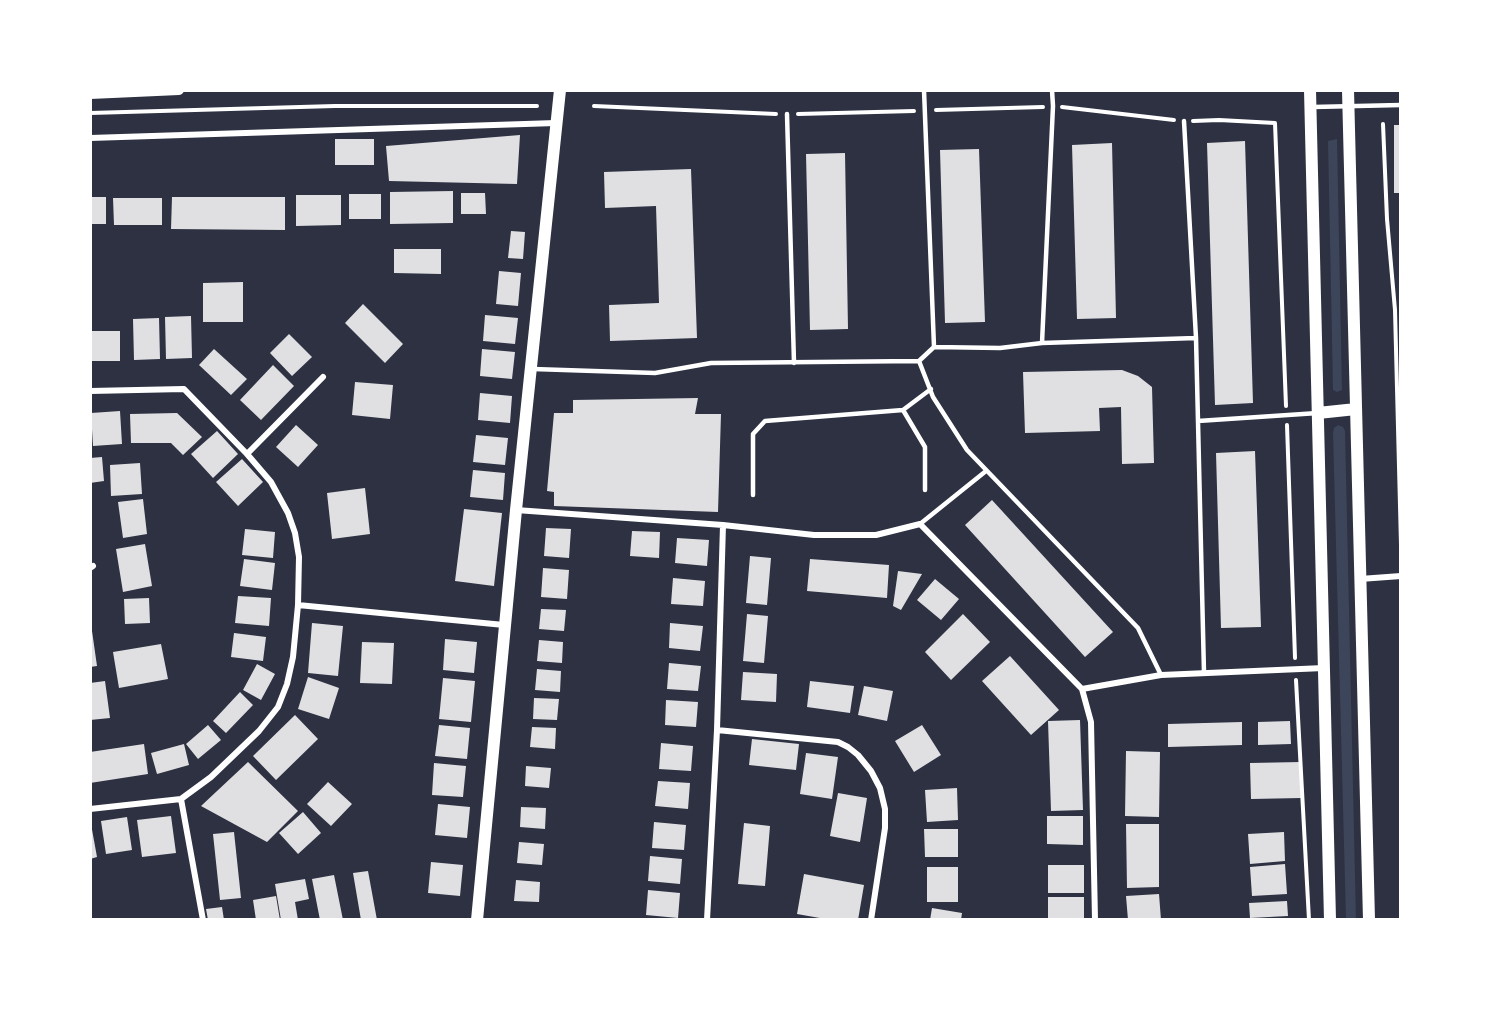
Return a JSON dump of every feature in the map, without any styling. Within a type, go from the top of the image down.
[{"type":"main road","points":[[477,920],[504,625],[560,90]]},
{"type":"main road","points":[[1310,90],[1330,920]]},
{"type":"main road","points":[[1348,90],[1369,920]]},
{"type":"main road","points":[[1318,412],[1356,410]]},
{"type":"street","points":[[90,94],[179,90]]},
{"type":"street","points":[[90,138],[556,123]]},
{"type":"street","points":[[247,454],[323,377]]},
{"type":"street","points":[[90,391],[184,389],[271,482],[288,513],[295,533],[299,557],[298,604],[293,657],[287,684],[278,707],[259,731],[211,777],[181,799],[90,809]]},
{"type":"street","points":[[516,510],[723,525],[814,535],[876,535],[920,524],[1082,689],[1091,722],[1095,920]]},
{"type":"street","points":[[708,920],[723,525]]},
{"type":"street","points":[[1360,579],[1401,576]]},
{"type":"street","points":[[298,604],[504,625]]},
{"type":"street","points":[[1082,689],[1161,675],[1324,668]]},
{"type":"street","points":[[717,730],[838,742],[858,754],[880,788],[885,809],[885,828],[871,920]]},
{"type":"street","points":[[181,799],[203,920]]},
{"type":"lane","points":[[924,90],[934,347]]},
{"type":"lane","points":[[1042,343],[1052,90]]},
{"type":"lane","points":[[1310,107],[1401,105]]},
{"type":"lane","points":[[787,114],[794,363]]},
{"type":"lane","points":[[1184,121],[1196,338],[1204,673]]},
{"type":"lane","points":[[530,369],[656,373],[711,363],[919,361],[934,347],[1000,348],[1042,343],[1196,338]]},
{"type":"lane","points":[[919,361],[933,397],[967,450],[1138,628],[1161,675]]},
{"type":"lane","points":[[753,495],[753,434],[765,421],[903,410],[930,389]]},
{"type":"lane","points":[[903,410],[925,447],[925,490]]},
{"type":"lane","points":[[1198,421],[1318,412]]},
{"type":"lane","points":[[920,524],[986,471]]},
{"type":"path","points":[[90,113],[335,106],[537,106]]},
{"type":"path","points":[[1275,123],[1296,669],[1309,920]]},
{"type":"path","points":[[1383,124],[1395,310],[1401,545]]},
{"type":"shaded area","points":[[1337,139],[1342,390],[1337,392],[1333,390],[1328,141]]},
{"type":"shaded area","points":[[1338,425],[1345,431],[1356,920],[1346,920],[1333,433],[1334,428]]},
{"type":"building","points":[[1394,125],[1401,125],[1401,193],[1394,193]]},
{"type":"building","points":[[520,135],[517,184],[389,181],[386,146]]},
{"type":"building","points":[[335,139],[374,139],[374,165],[335,165]]},
{"type":"building","points":[[1245,141],[1253,403],[1215,405],[1207,143]]},
{"type":"building","points":[[1112,143],[1116,318],[1077,319],[1072,145]]},
{"type":"building","points":[[979,149],[985,322],[945,323],[940,150]]},
{"type":"building","points":[[845,153],[848,329],[810,330],[806,154]]},
{"type":"building","points":[[691,169],[697,338],[610,341],[609,305],[659,303],[656,206],[605,208],[604,172]]},
{"type":"building","points":[[453,191],[453,223],[390,224],[390,192]]},
{"type":"building","points":[[461,193],[485,193],[486,214],[461,214]]},
{"type":"building","points":[[349,194],[381,194],[381,219],[349,219]]},
{"type":"building","points":[[296,195],[341,195],[341,225],[296,226]]},
{"type":"building","points":[[90,197],[106,197],[106,224],[90,224]]},
{"type":"building","points":[[172,197],[285,197],[285,230],[171,229]]},
{"type":"building","points":[[113,198],[162,198],[162,225],[114,225]]},
{"type":"building","points":[[511,231],[525,232],[523,259],[508,258]]},
{"type":"building","points":[[394,249],[441,249],[441,274],[394,273]]},
{"type":"building","points":[[499,271],[521,273],[518,306],[496,304]]},
{"type":"building","points":[[243,282],[243,322],[203,322],[203,283]]},
{"type":"building","points":[[363,304],[403,344],[385,363],[345,323]]},
{"type":"building","points":[[485,315],[518,318],[515,344],[483,341]]},
{"type":"building","points":[[191,316],[192,358],[166,359],[165,317]]},
{"type":"building","points":[[159,318],[160,359],[134,360],[133,319]]},
{"type":"building","points":[[90,331],[120,331],[120,361],[90,361]]},
{"type":"building","points":[[289,334],[312,357],[292,376],[270,353]]},
{"type":"building","points":[[214,349],[247,379],[231,395],[199,365]]},
{"type":"building","points":[[482,349],[515,352],[512,379],[480,376]]},
{"type":"building","points":[[273,365],[294,386],[261,420],[240,400]]},
{"type":"building","points":[[1122,370],[1138,376],[1152,387],[1154,463],[1122,464],[1121,407],[1099,408],[1100,431],[1025,433],[1023,372]]},
{"type":"building","points":[[355,382],[393,385],[390,419],[352,415]]},
{"type":"building","points":[[480,393],[512,396],[510,423],[478,420]]},
{"type":"building","points":[[698,398],[695,414],[721,414],[718,512],[554,506],[554,492],[547,491],[554,413],[573,413],[573,400]]},
{"type":"building","points":[[120,411],[122,444],[93,446],[91,413]]},
{"type":"building","points":[[177,413],[202,437],[183,455],[171,443],[131,443],[130,414]]},
{"type":"building","points":[[296,425],[318,445],[298,467],[276,447]]},
{"type":"building","points":[[217,431],[238,454],[213,478],[191,454]]},
{"type":"building","points":[[476,435],[508,438],[505,465],[473,462]]},
{"type":"building","points":[[1255,451],[1261,627],[1221,628],[1216,453]]},
{"type":"building","points":[[102,457],[104,481],[90,483],[90,458]]},
{"type":"building","points":[[242,459],[263,482],[238,506],[216,482]]},
{"type":"building","points":[[140,463],[142,494],[111,496],[110,465]]},
{"type":"building","points":[[473,470],[505,473],[503,500],[470,497]]},
{"type":"building","points":[[365,488],[370,534],[332,539],[327,493]]},
{"type":"building","points":[[143,499],[147,534],[123,538],[118,502]]},
{"type":"building","points":[[992,500],[1113,632],[1085,657],[965,525]]},
{"type":"building","points":[[464,509],[502,513],[494,586],[455,581]]},
{"type":"building","points":[[546,528],[571,529],[569,558],[544,556]]},
{"type":"building","points":[[245,529],[275,532],[273,558],[242,555]]},
{"type":"building","points":[[632,531],[660,532],[659,558],[630,556]]},
{"type":"building","points":[[677,538],[709,540],[707,566],[675,563]]},
{"type":"building","points":[[145,544],[152,586],[123,592],[116,549]]},
{"type":"building","points":[[750,556],[771,558],[767,605],[746,603]]},
{"type":"building","points":[[244,559],[275,563],[272,590],[240,586]]},
{"type":"building","points":[[810,559],[889,565],[887,598],[807,591]]},
{"type":"building","points":[[543,568],[569,570],[567,599],[541,597]]},
{"type":"building","points":[[898,571],[922,574],[901,610],[893,606]]},
{"type":"building","points":[[673,578],[705,581],[703,606],[671,604]]},
{"type":"building","points":[[935,579],[959,599],[941,620],[917,600]]},
{"type":"building","points":[[238,596],[271,598],[269,626],[235,623]]},
{"type":"building","points":[[149,598],[150,623],[125,624],[124,599]]},
{"type":"building","points":[[541,609],[566,610],[564,631],[539,629]]},
{"type":"building","points":[[747,614],[768,616],[764,663],[743,661]]},
{"type":"building","points":[[963,614],[990,642],[951,680],[925,652]]},
{"type":"building","points":[[312,623],[343,626],[338,676],[308,673]]},
{"type":"building","points":[[670,623],[703,626],[700,651],[669,648]]},
{"type":"building","points":[[90,624],[97,666],[90,667]]},
{"type":"building","points":[[234,633],[266,637],[263,661],[231,657]]},
{"type":"building","points":[[445,639],[477,642],[474,673],[443,670]]},
{"type":"building","points":[[539,640],[563,642],[562,663],[537,661]]},
{"type":"building","points":[[362,642],[394,643],[392,684],[360,683]]},
{"type":"building","points":[[161,644],[168,679],[119,688],[113,652]]},
{"type":"building","points":[[1010,656],[1059,710],[1031,735],[982,681]]},
{"type":"building","points":[[669,663],[701,666],[698,691],[667,689]]},
{"type":"building","points":[[257,664],[275,674],[261,700],[243,690]]},
{"type":"building","points":[[537,669],[561,671],[560,692],[535,690]]},
{"type":"building","points":[[743,672],[777,674],[776,702],[741,700]]},
{"type":"building","points":[[308,677],[339,688],[329,719],[298,709]]},
{"type":"building","points":[[443,678],[475,681],[471,722],[439,719]]},
{"type":"building","points":[[105,681],[110,718],[90,720],[90,683]]},
{"type":"building","points":[[810,681],[854,686],[850,713],[807,707]]},
{"type":"building","points":[[864,686],[893,691],[887,721],[858,715]]},
{"type":"building","points":[[240,692],[253,705],[226,733],[213,721]]},
{"type":"building","points":[[534,698],[559,699],[557,720],[533,719]]},
{"type":"building","points":[[666,700],[698,702],[696,727],[665,725]]},
{"type":"building","points":[[295,715],[318,739],[276,780],[253,756]]},
{"type":"building","points":[[1080,720],[1083,810],[1051,811],[1048,721]]},
{"type":"building","points":[[1290,721],[1291,744],[1258,745],[1258,722]]},
{"type":"building","points":[[1242,722],[1242,745],[1168,747],[1168,724]]},
{"type":"building","points":[[208,725],[221,740],[198,759],[186,744]]},
{"type":"building","points":[[439,725],[470,728],[467,759],[435,756]]},
{"type":"building","points":[[922,725],[941,755],[914,772],[895,741]]},
{"type":"building","points":[[532,727],[556,728],[555,749],[530,747]]},
{"type":"building","points":[[752,739],[799,744],[796,770],[749,765]]},
{"type":"building","points":[[661,743],[693,746],[691,771],[659,769]]},
{"type":"building","points":[[144,744],[148,774],[90,783],[90,752]]},
{"type":"building","points":[[184,744],[189,765],[157,774],[151,753]]},
{"type":"building","points":[[1126,751],[1160,752],[1159,817],[1125,816]]},
{"type":"building","points":[[806,753],[838,757],[832,799],[800,794]]},
{"type":"building","points":[[248,762],[298,811],[267,842],[201,806]]},
{"type":"building","points":[[1301,762],[1301,798],[1251,799],[1250,763]]},
{"type":"building","points":[[434,763],[466,766],[463,797],[432,795]]},
{"type":"building","points":[[526,766],[551,768],[549,788],[525,786]]},
{"type":"building","points":[[658,781],[690,783],[688,809],[655,806]]},
{"type":"building","points":[[328,782],[352,804],[331,826],[307,804]]},
{"type":"building","points":[[957,788],[958,820],[927,822],[925,790]]},
{"type":"building","points":[[838,793],[867,798],[860,842],[830,836]]},
{"type":"building","points":[[438,804],[470,807],[467,838],[435,835]]},
{"type":"building","points":[[521,807],[546,808],[545,829],[520,827]]},
{"type":"building","points":[[303,812],[321,833],[298,854],[279,833]]},
{"type":"building","points":[[171,816],[176,853],[142,857],[137,820]]},
{"type":"building","points":[[1047,816],[1083,816],[1083,845],[1047,844]]},
{"type":"building","points":[[127,817],[132,850],[106,854],[101,821]]},
{"type":"building","points":[[654,822],[686,825],[684,850],[652,848]]},
{"type":"building","points":[[744,823],[770,826],[765,886],[738,884]]},
{"type":"building","points":[[90,824],[97,857],[90,859]]},
{"type":"building","points":[[1126,824],[1159,824],[1159,887],[1127,888]]},
{"type":"building","points":[[924,829],[958,829],[958,857],[925,857]]},
{"type":"building","points":[[234,832],[241,898],[220,900],[213,834]]},
{"type":"building","points":[[1284,832],[1285,861],[1250,864],[1248,834]]},
{"type":"building","points":[[519,842],[544,844],[542,865],[517,863]]},
{"type":"building","points":[[650,856],[682,859],[680,884],[648,881]]},
{"type":"building","points":[[431,862],[463,865],[460,896],[428,893]]},
{"type":"building","points":[[1285,864],[1287,894],[1252,896],[1250,867]]},
{"type":"building","points":[[1048,865],[1084,865],[1084,893],[1048,893]]},
{"type":"building","points":[[927,867],[958,867],[958,902],[927,902]]},
{"type":"building","points":[[368,871],[377,920],[361,920],[353,873]]},
{"type":"building","points":[[804,874],[864,885],[858,920],[831,920],[797,914]]},
{"type":"building","points":[[334,875],[343,920],[320,920],[312,879]]},
{"type":"building","points":[[305,879],[309,899],[295,902],[298,920],[281,920],[275,884]]},
{"type":"building","points":[[516,880],[540,882],[539,902],[514,901]]},
{"type":"building","points":[[648,890],[680,893],[678,918],[646,915]]},
{"type":"building","points":[[1159,894],[1161,920],[1128,920],[1126,896]]},
{"type":"building","points":[[276,896],[280,920],[256,920],[253,900]]},
{"type":"building","points":[[1048,897],[1084,897],[1084,920],[1048,920]]},
{"type":"building","points":[[1287,901],[1288,916],[1250,918],[1249,903]]},
{"type":"building","points":[[222,907],[224,920],[208,920],[206,909]]},
{"type":"building","points":[[932,908],[962,913],[961,920],[930,920]]}]
